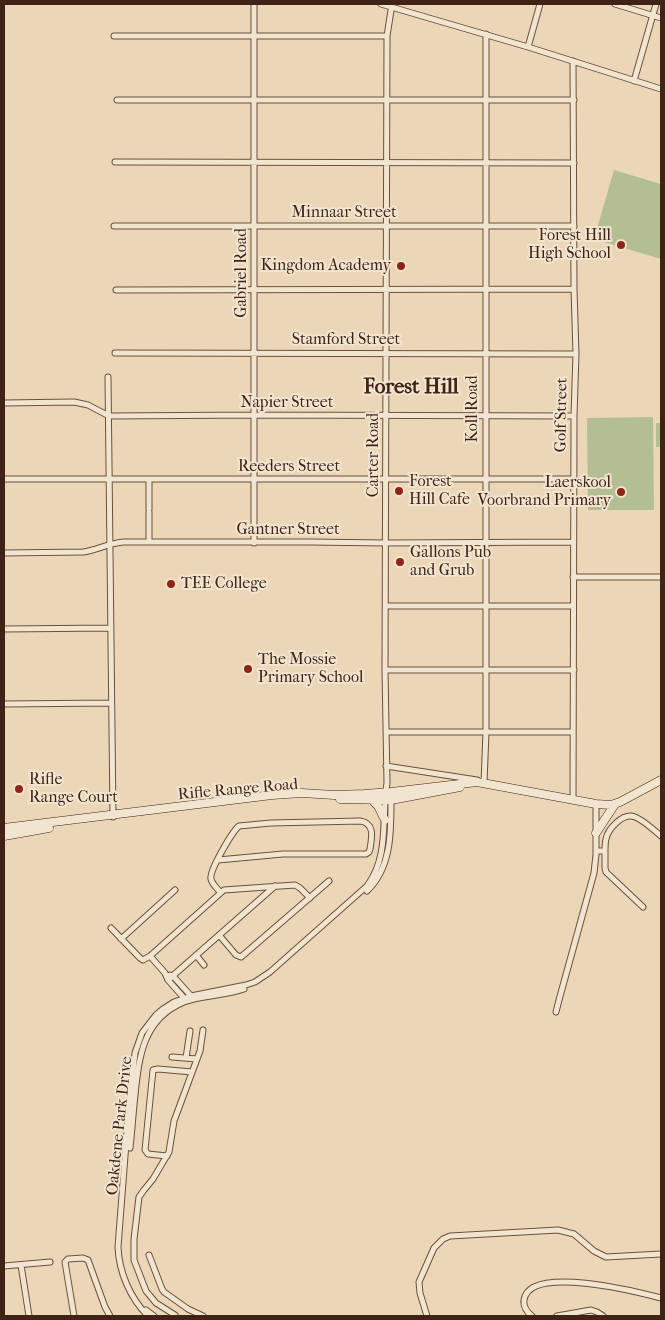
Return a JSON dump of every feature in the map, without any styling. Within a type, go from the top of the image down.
[{"type":"main road","points":[[484,782],[596,804],[615,804],[661,780]]},
{"type":"main road","name":"Rifle Range Road","points":[[4,828],[289,797],[372,800],[484,782]]},
{"type":"main road","name":"Rifle Range Road","points":[[4,836],[113,816],[272,795],[302,793],[388,796]]},
{"type":"main road","points":[[372,800],[378,806],[385,820]]},
{"type":"main road","points":[[596,833],[615,804]]},
{"type":"street","name":"Gabriel Road","points":[[254,4],[254,543]]},
{"type":"street","points":[[381,4],[392,5],[661,89]]},
{"type":"street","points":[[528,47],[540,4]]},
{"type":"street","points":[[615,4],[661,18]]},
{"type":"street","points":[[634,81],[656,4]]},
{"type":"street","name":"Carter Road","points":[[388,796],[386,766],[386,226],[387,36],[392,5]]},
{"type":"street","name":"Koll Road","points":[[484,782],[486,732],[486,34]]},
{"type":"street","points":[[114,36],[387,36]]},
{"type":"street","name":"Golf Street","points":[[573,61],[576,354],[573,542],[573,800]]},
{"type":"street","points":[[117,100],[574,100]]},
{"type":"street","points":[[115,162],[574,163]]},
{"type":"street","name":"Minnaar Street","points":[[114,226],[574,226]]},
{"type":"street","points":[[116,290],[574,290]]},
{"type":"street","name":"Stamford Street","points":[[115,353],[576,354]]},
{"type":"street","points":[[108,377],[113,816]]},
{"type":"street","name":"Napier Street","points":[[4,403],[74,402],[88,405],[109,416],[574,416]]},
{"type":"street","name":"Reeders Street","points":[[4,479],[574,479]]},
{"type":"street","points":[[149,479],[149,542]]},
{"type":"street","name":"Gantner Street","points":[[4,553],[83,552],[124,542],[573,542]]},
{"type":"street","points":[[573,577],[661,577]]},
{"type":"street","points":[[386,606],[573,606]]},
{"type":"street","points":[[4,629],[111,628]]},
{"type":"street","points":[[386,670],[574,670]]},
{"type":"street","points":[[4,704],[111,703]]},
{"type":"street","points":[[386,732],[573,732]]},
{"type":"street","points":[[386,766],[484,782]]},
{"type":"street","name":"Oakdene Park Drive","points":[[380,869],[388,796]]},
{"type":"street","name":"Oakdene Park Drive","points":[[148,1316],[138,1305],[128,1288],[118,1253],[129,1104],[135,1053],[142,1033],[163,1009],[192,998],[246,986],[262,978],[367,886],[380,869],[390,844],[388,796]]},
{"type":"street","points":[[556,1012],[594,872],[596,804]]},
{"type":"street","points":[[643,907],[606,872],[604,851],[606,838],[609,831],[618,821],[626,817],[635,817],[661,836]]},
{"type":"street","points":[[218,860],[283,854],[366,854],[370,849],[371,830],[370,826],[366,823],[360,822],[271,823],[239,826],[234,830],[218,860],[212,872],[211,878],[220,892]]},
{"type":"street","points":[[596,851],[604,851]]},
{"type":"street","points":[[219,935],[236,955],[242,957],[329,881]]},
{"type":"street","points":[[111,928],[140,958],[146,959],[220,892],[228,889],[295,885],[310,898]]},
{"type":"street","points":[[168,980],[275,886]]},
{"type":"street","points":[[121,938],[175,890]]},
{"type":"street","points":[[196,955],[204,965]]},
{"type":"street","points":[[150,956],[185,1000]]},
{"type":"street","points":[[165,973],[173,976],[192,998]]},
{"type":"street","name":"Oakdene Park Drive","points":[[154,1316],[141,1304],[132,1290],[126,1276],[121,1254],[138,1063],[143,1044],[156,1023],[185,1000]]},
{"type":"street","points":[[175,1315],[153,1299],[146,1291],[134,1260],[135,1230],[139,1197],[167,1156],[176,1115],[200,1052],[203,1030]]},
{"type":"street","points":[[186,1058],[190,1031]]},
{"type":"street","points":[[172,1057],[197,1059]]},
{"type":"street","points":[[167,1156],[148,1154],[145,1150],[153,1070],[192,1072]]},
{"type":"street","points":[[427,1316],[419,1284],[434,1248],[442,1240],[456,1235],[558,1230],[574,1234],[594,1251],[606,1257],[661,1254]]},
{"type":"street","points":[[149,1255],[162,1290],[201,1316]]},
{"type":"street","points":[[74,1316],[66,1262],[68,1259],[83,1258],[88,1260],[110,1316]]},
{"type":"street","points":[[4,1266],[50,1262]]},
{"type":"street","points":[[21,1265],[29,1316]]},
{"type":"street","points":[[532,1316],[524,1307],[524,1302],[525,1295],[536,1285],[583,1282],[661,1298]]},
{"type":"street","points":[[153,1299],[164,1292]]},
{"type":"street","points":[[557,1316],[591,1310],[603,1316]]},
{"type":"green space","points":[[614,170],[661,184],[661,259],[594,239]]},
{"type":"green space","points":[[653,417],[654,510],[588,510],[587,418]]},
{"type":"green space","points":[[656,423],[661,423],[661,447],[656,447]]},
{"type":"place","name":"Forest Hill High School","points":[[621,245]]},
{"type":"place","name":"Kingdom Academy","points":[[401,266]]},
{"type":"place","name":"Forest Hill Cafe","points":[[399,491]]},
{"type":"place","name":"Laerskool Voorbrand Primary","points":[[621,492]]},
{"type":"place","name":"Gallons Pub and Grub","points":[[400,562]]},
{"type":"place","name":"TEE College","points":[[171,584]]},
{"type":"place","name":"The Mossie Primary School","points":[[248,669]]},
{"type":"place","name":"Rifle Range Court","points":[[19,789]]},
{"type":"district","name":"Forest Hill","points":[[411,388]]}]
